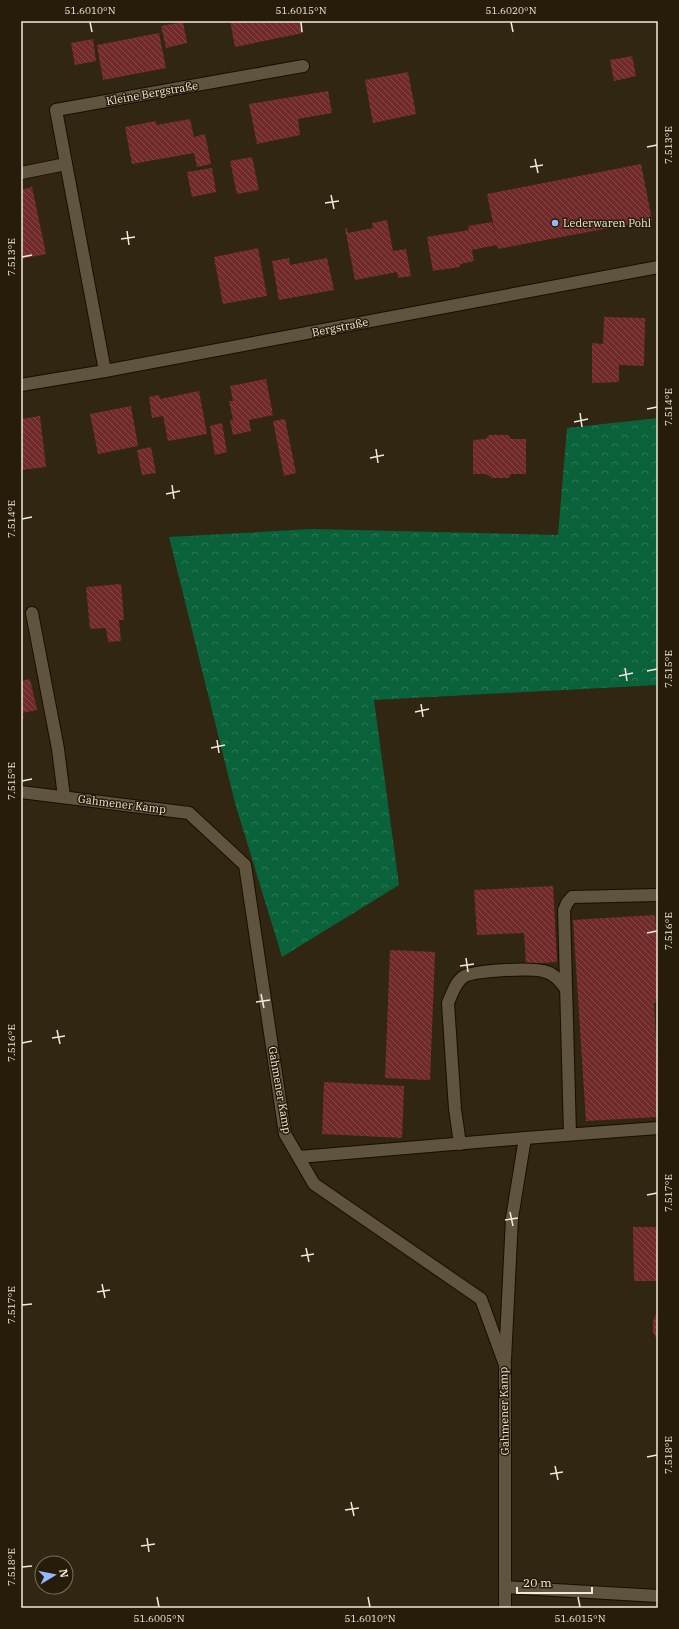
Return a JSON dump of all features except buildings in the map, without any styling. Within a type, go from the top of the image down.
[{"type":"street","name":"Kleine Bergstraße","points":[[105,371],[56,110],[303,66]]},
{"type":"street","points":[[21,173],[66,164]]},
{"type":"street","name":"Bergstraße","points":[[21,385],[105,371],[658,267]]},
{"type":"street","points":[[32,613],[58,749],[64,797]]},
{"type":"street","name":"Gahmener Kamp","points":[[21,792],[189,813],[245,865],[285,1134],[314,1184],[481,1299],[505,1365],[505,1608]]},
{"type":"street","points":[[570,1134],[564,910],[567,902],[572,897],[658,895]]},
{"type":"street","points":[[460,1144],[455,1109],[448,1003],[454,987],[464,976],[478,972],[527,970],[544,971],[551,974],[558,978],[566,989]]},
{"type":"street","points":[[299,1157],[658,1128]]},
{"type":"street","points":[[505,1365],[512,1218],[525,1138]]},
{"type":"street","points":[[505,1586],[658,1596]]},
{"type":"green space","points":[[658,418],[658,685],[374,700],[399,885],[282,957],[235,803],[169,537],[312,529],[558,535],[567,428]]},
{"type":"place","name":"Lederwaren Pohl","points":[[555,223]]}]
